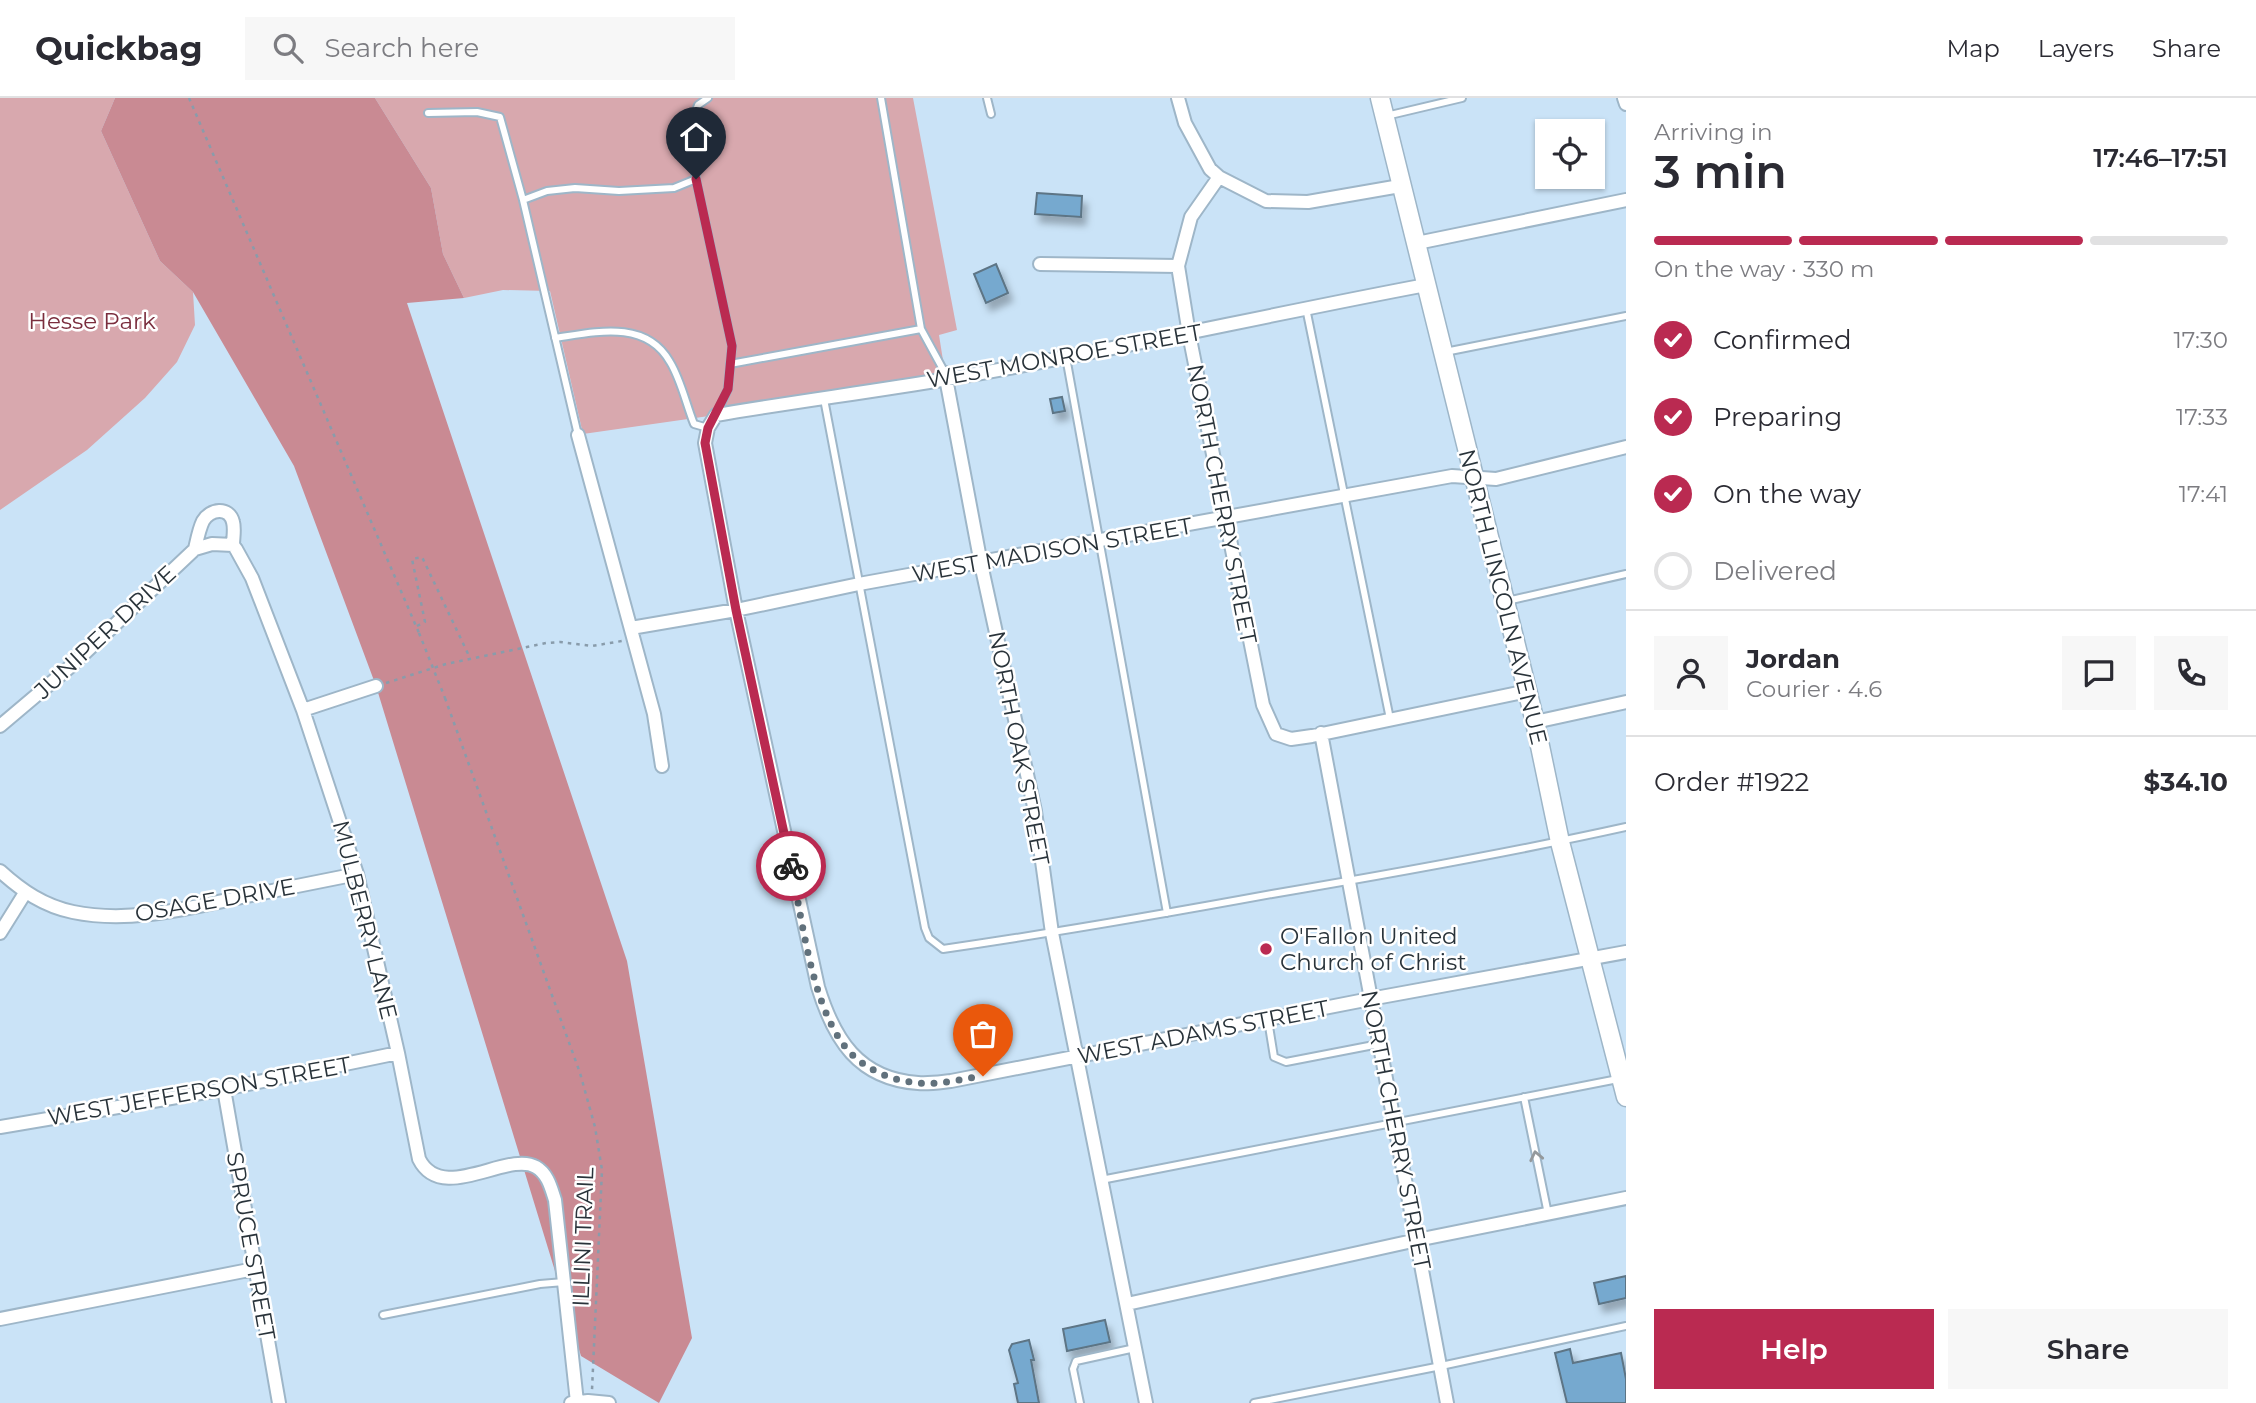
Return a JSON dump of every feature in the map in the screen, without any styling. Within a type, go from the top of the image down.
[{"type":"main road","name":"NORTH LINCOLN AVENUE","points":[[1380,98],[1528,691],[1560,842],[1624,1078],[1626,1097]]},
{"type":"street","points":[[1178,98],[1185,123],[1210,169],[1219,177],[1266,201],[1308,202],[1400,186]]},
{"type":"street","points":[[1625,98],[1626,104]]},
{"type":"street","name":"NORTH CHERRY STREET","points":[[1219,177],[1191,217],[1178,266],[1189,334],[1263,705],[1276,734],[1291,739],[1321,733],[1447,1403]]},
{"type":"street","points":[[1417,243],[1626,200]]},
{"type":"street","points":[[1040,264],[1178,266]]},
{"type":"street","name":"WEST MONROE STREET","points":[[716,415],[1066,357],[1426,285]]},
{"type":"street","name":"NORTH OAK STREET","points":[[945,376],[981,564],[1035,811],[1052,933],[1146,1403]]},
{"type":"street","points":[[708,428],[716,415]]},
{"type":"street","name":"WEST ADAMS STREET","points":[[708,428],[705,443],[736,610],[811,959],[828,1017],[841,1043],[863,1064],[892,1079],[919,1083],[951,1082],[1370,999],[1626,952]]},
{"type":"street","points":[[578,435],[654,714],[662,766]]},
{"type":"street","name":"WEST MADISON STREET","points":[[632,633],[859,584],[981,564],[1452,476],[1496,479],[1626,447]]},
{"type":"street","name":"MULBERRY LANE","points":[[195,549],[203,520],[212,512],[220,510],[229,514],[233,521],[233,545],[252,578],[303,710],[357,874],[398,1053],[418,1159],[424,1169],[447,1178],[522,1163],[535,1166],[545,1175],[555,1200],[564,1282]]},
{"type":"street","name":"JUNIPER DRIVE","points":[[0,726],[71,666],[195,549],[212,544],[233,545]]},
{"type":"street","points":[[303,710],[376,686]]},
{"type":"street","points":[[1321,733],[1528,691]]},
{"type":"street","points":[[1535,722],[1626,702]]},
{"type":"street","name":"OSAGE DRIVE","points":[[0,871],[25,893],[46,904],[96,916],[166,913],[357,874]]},
{"type":"street","points":[[0,933],[25,893]]},
{"type":"street","name":"WEST JEFFERSON STREET","points":[[0,1127],[224,1089],[398,1053]]},
{"type":"street","name":"SPRUCE STREET","points":[[224,1089],[279,1403]]},
{"type":"street","points":[[1127,1304],[1417,1240],[1626,1199]]},
{"type":"street","points":[[0,1320],[254,1269]]},
{"type":"street","points":[[564,1282],[578,1402],[609,1403]]},
{"type":"lane","points":[[708,98],[698,105],[691,124],[696,179],[732,346],[728,389],[716,415]]},
{"type":"lane","name":"NORTH OAK STREET","points":[[881,98],[920,329],[945,376]]},
{"type":"lane","points":[[987,98],[991,114]]},
{"type":"lane","points":[[1384,116],[1462,98]]},
{"type":"lane","points":[[428,113],[477,112],[500,117],[523,200],[578,435]]},
{"type":"lane","points":[[523,200],[547,191],[575,188],[619,191],[674,188],[696,179]]},
{"type":"lane","points":[[1306,308],[1390,719]]},
{"type":"lane","points":[[1443,352],[1626,316]]},
{"type":"lane","points":[[730,364],[920,329]]},
{"type":"lane","points":[[555,338],[606,330],[640,334],[657,345],[670,362],[694,424],[708,428]]},
{"type":"lane","points":[[1066,357],[1167,913]]},
{"type":"lane","points":[[823,397],[925,928],[929,938],[943,949],[1052,933],[1349,881],[1626,827]]},
{"type":"lane","points":[[1505,602],[1626,574]]},
{"type":"lane","points":[[1268,1020],[1274,1057],[1286,1062],[1379,1044]]},
{"type":"lane","points":[[1101,1180],[1624,1078]]},
{"type":"lane","points":[[1524,1097],[1548,1214]]},
{"type":"lane","points":[[383,1315],[540,1284],[564,1282]]},
{"type":"lane","points":[[1254,1403],[1287,1400],[1626,1326]]},
{"type":"lane","points":[[1080,1403],[1073,1369],[1076,1361],[1135,1348]]},
{"type":"path","name":"ILLINI TRAIL","points":[[189,98],[419,633],[580,1073],[595,1127],[602,1170],[592,1388],[578,1402]]},
{"type":"path","points":[[416,626],[425,622],[412,559],[422,557],[470,658]]},
{"type":"path","points":[[376,686],[470,658],[547,643],[592,646],[632,633]]},
{"type":"green space","name":"Hesse Park","points":[[0,98],[115,98],[101,131],[160,261],[193,292],[195,325],[177,362],[145,398],[87,450],[0,510]]},
{"type":"green space","points":[[375,98],[913,98],[957,330],[939,335],[945,373],[716,415],[583,434],[550,291],[503,290],[464,298],[443,254],[431,188]]},
{"type":"shaded area","points":[[115,98],[375,98],[431,188],[443,254],[464,298],[407,303],[627,961],[692,1338],[659,1403],[581,1356],[376,686],[294,466],[193,292],[160,261],[101,131]]},
{"type":"building","points":[[1037,193],[1082,196],[1081,217],[1035,214]]},
{"type":"building","points":[[996,264],[1008,293],[986,303],[974,274]]},
{"type":"building","points":[[1062,397],[1065,411],[1053,413],[1050,399]]},
{"type":"building","points":[[1626,1276],[1626,1298],[1599,1304],[1594,1283]]},
{"type":"building","points":[[1105,1320],[1110,1342],[1067,1351],[1063,1329]]},
{"type":"building","points":[[1029,1340],[1039,1403],[1018,1403],[1014,1384],[1018,1383],[1009,1350],[1012,1344]]},
{"type":"building","points":[[1570,1349],[1573,1363],[1621,1353],[1626,1379],[1626,1403],[1567,1403],[1555,1353]]},
{"type":"way so far","points":[[791,866],[818,987],[828,1017],[841,1043],[863,1064],[892,1079],[919,1083],[951,1082],[983,1076]]},
{"type":"place","name":"O'Fallon United Church of Christ","points":[[1266,949]]},
{"type":"route","points":[[696,179],[732,346],[728,389],[708,428],[705,443],[736,610],[791,866]]}]
